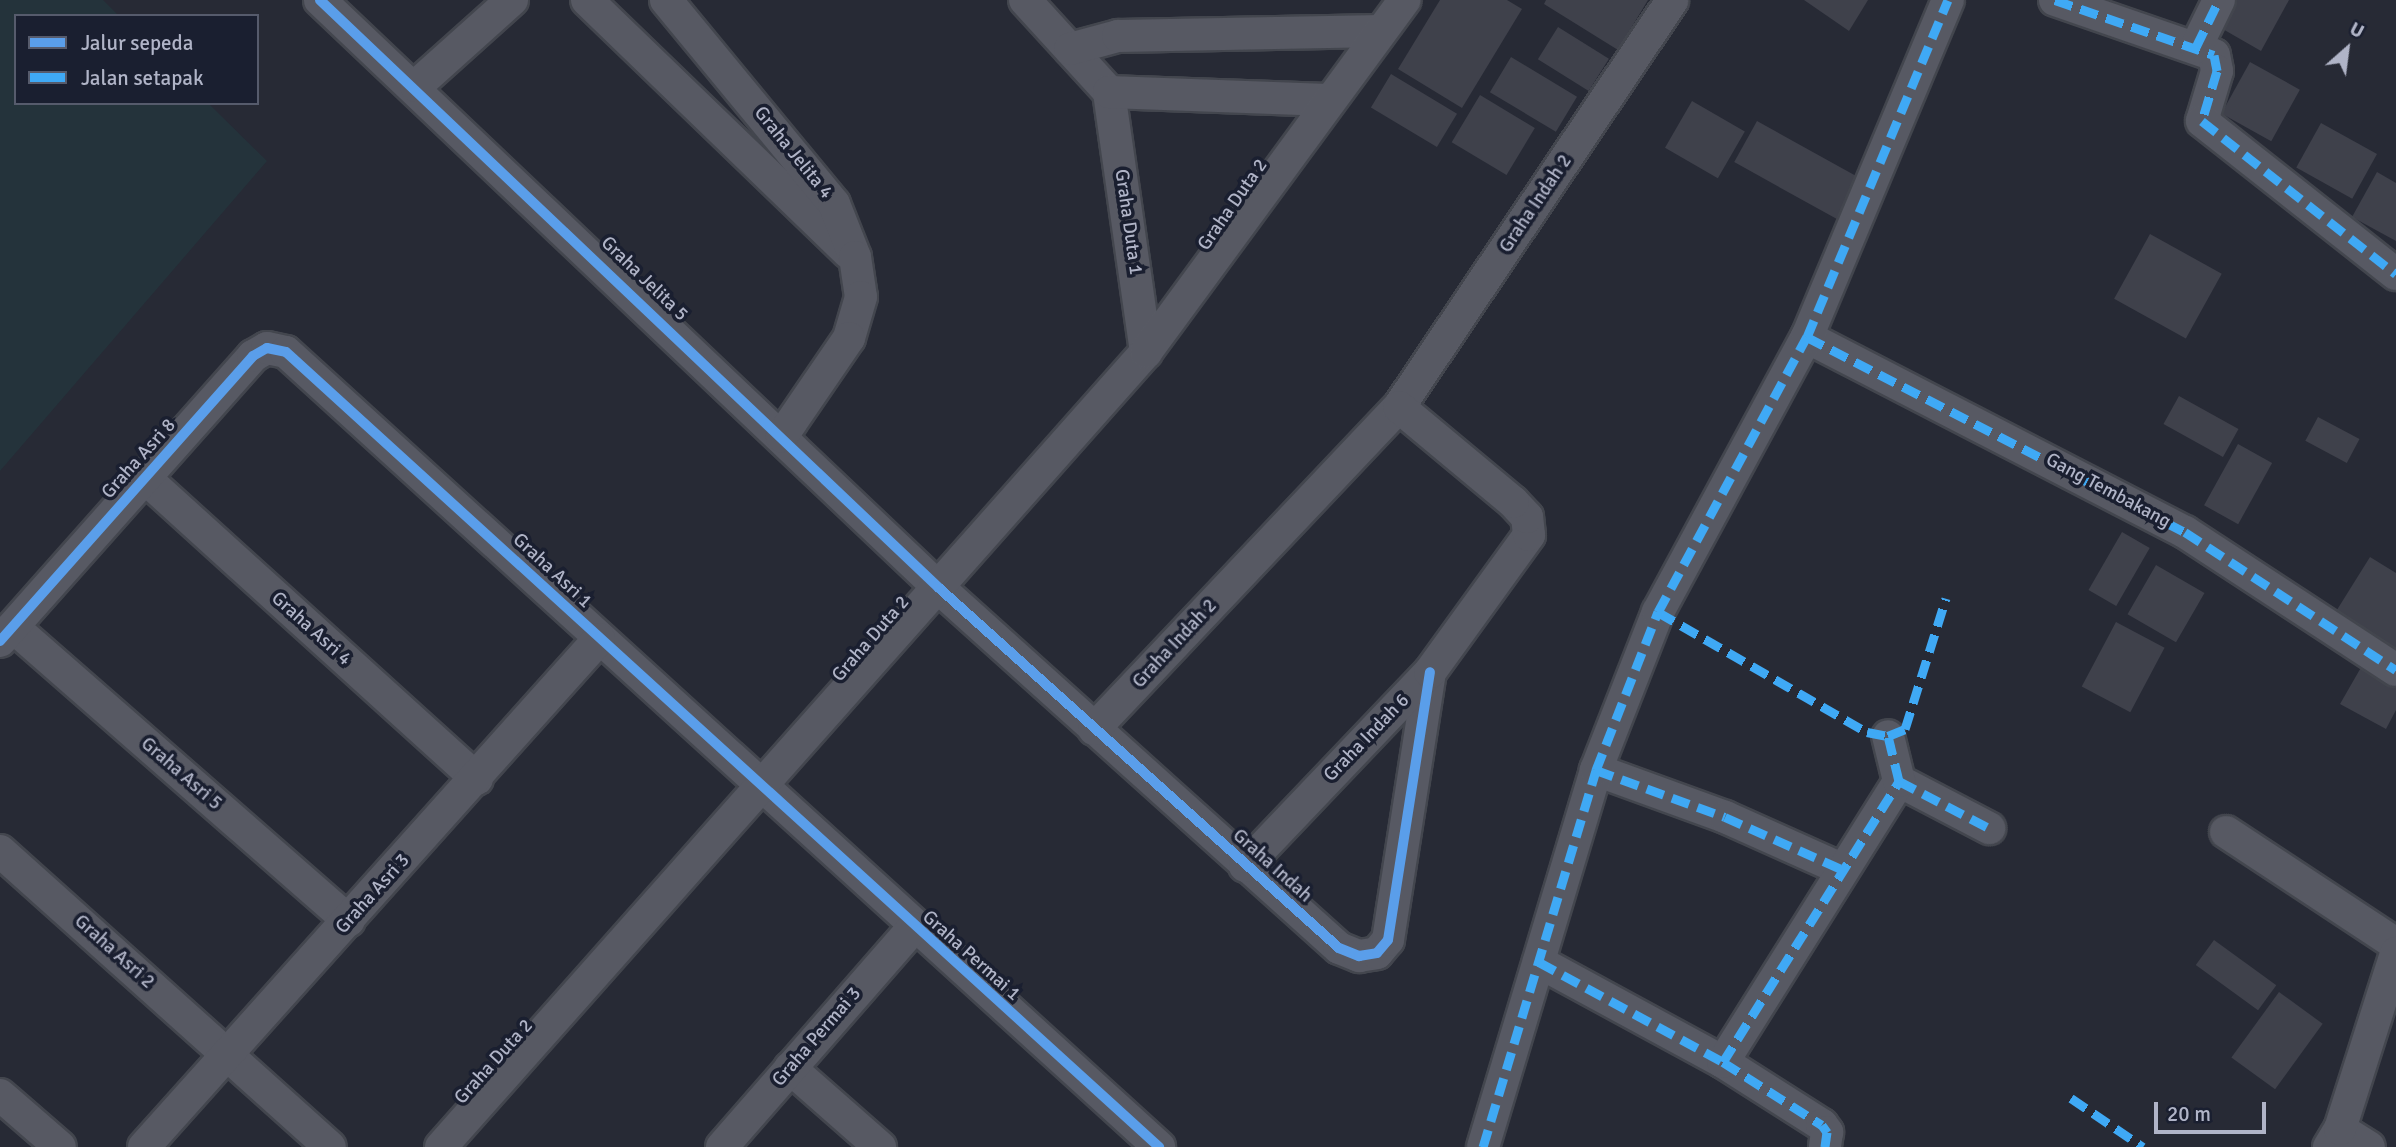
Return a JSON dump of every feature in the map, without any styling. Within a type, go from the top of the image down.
[{"type":"street","name":"Graha Jelita 5","points":[[320,0],[416,86],[939,588]]},
{"type":"street","points":[[416,86],[512,0]]},
{"type":"street","points":[[587,0],[855,257]]},
{"type":"street","name":"Graha Jelita 4","points":[[666,0],[834,204],[855,257],[861,297],[849,338],[782,436]]},
{"type":"street","points":[[1026,0],[1109,92],[1328,100]]},
{"type":"street","name":"Graha Duta 2","points":[[440,1147],[762,789],[1146,352],[1328,100],[1405,0]]},
{"type":"street","name":"Graha Indah 2","points":[[1094,729],[1399,407],[1672,0]]},
{"type":"street","points":[[1483,1147],[1596,771],[1658,612],[1807,337],[1948,0]]},
{"type":"street","points":[[2055,0],[2214,55],[2217,71],[2202,121],[2396,274]]},
{"type":"street","points":[[2196,47],[2219,0]]},
{"type":"street","points":[[1070,49],[1118,36],[1381,30]]},
{"type":"street","name":"Graha Duta 1","points":[[1109,92],[1146,352]]},
{"type":"street","name":"Gang Tembakang","points":[[1807,337],[2185,532],[2396,670]]},
{"type":"street","name":"Graha Asri 8","points":[[6,634],[253,356],[267,348],[286,352],[318,378]]},
{"type":"street","name":"Graha Asri 1","points":[[318,378],[762,789]]},
{"type":"street","name":"Graha Indah 6","points":[[1245,866],[1430,673],[1529,535],[1527,517],[1513,502],[1399,407]]},
{"type":"street","name":"Graha Asri 4","points":[[145,478],[477,779]]},
{"type":"street","name":"Graha Indah","points":[[939,588],[1245,866],[1339,948],[1359,957],[1377,953],[1388,940],[1430,673]]},
{"type":"street","name":"Graha Asri 5","points":[[6,634],[349,921]]},
{"type":"street","name":"Graha Asri 3","points":[[144,1147],[477,779],[599,639]]},
{"type":"street","points":[[1723,1062],[1899,781],[1888,736]]},
{"type":"street","points":[[1596,771],[1724,817],[1842,869]]},
{"type":"street","points":[[1899,781],[1989,828]]},
{"type":"street","name":"Graha Permai 1","points":[[762,789],[913,928],[1159,1147]]},
{"type":"street","points":[[2226,832],[2396,944]]},
{"type":"street","name":"Graha Asri 2","points":[[0,851],[330,1147]]},
{"type":"street","name":"Graha Permai 3","points":[[722,1147],[913,928]]},
{"type":"street","points":[[2369,1147],[2335,1138],[2396,953]]},
{"type":"street","points":[[1539,962],[1723,1062],[1822,1125],[1828,1132],[1825,1147]]},
{"type":"street","points":[[790,1068],[880,1147]]},
{"type":"street","points":[[0,1095],[60,1147]]},
{"type":"shaded area","points":[[0,0],[103,0],[117,14],[14,14],[14,105],[210,105],[267,161],[0,471]]},
{"type":"building","points":[[1440,0],[1507,0],[1522,9],[1462,108],[1398,69]]},
{"type":"building","points":[[1546,0],[1648,0],[1618,50],[1544,4]]},
{"type":"building","points":[[1804,0],[1868,0],[1849,31]]},
{"type":"building","points":[[2228,0],[2289,0],[2261,51],[2214,24]]},
{"type":"building","points":[[1558,27],[1609,59],[1589,91],[1538,59]]},
{"type":"building","points":[[1511,57],[1577,97],[1556,132],[1490,92]]},
{"type":"building","points":[[2250,62],[2300,90],[2271,141],[2221,114]]},
{"type":"building","points":[[1391,74],[1457,114],[1437,147],[1371,107]]},
{"type":"building","points":[[1480,95],[1535,128],[1507,175],[1452,142]]},
{"type":"building","points":[[1692,101],[1745,132],[1718,178],[1665,148]]},
{"type":"building","points":[[1757,121],[1862,179],[1839,220],[1734,162]]},
{"type":"building","points":[[2321,123],[2377,154],[2352,199],[2296,168]]},
{"type":"building","points":[[2377,172],[2396,183],[2396,241],[2352,217]]},
{"type":"building","points":[[2150,234],[2222,274],[2186,338],[2114,299]]},
{"type":"building","points":[[2179,396],[2238,429],[2223,457],[2163,424]]},
{"type":"building","points":[[2318,417],[2359,439],[2347,463],[2305,441]]},
{"type":"building","points":[[2238,444],[2272,463],[2238,524],[2204,505]]},
{"type":"building","points":[[2122,532],[2150,548],[2116,606],[2088,590]]},
{"type":"building","points":[[2370,557],[2396,573],[2396,651],[2335,613]]},
{"type":"building","points":[[2156,565],[2204,593],[2176,642],[2128,614]]},
{"type":"building","points":[[2116,622],[2165,648],[2130,712],[2082,686]]},
{"type":"building","points":[[2367,657],[2396,673],[2396,710],[2386,729],[2340,704]]},
{"type":"building","points":[[2214,940],[2276,985],[2258,1010],[2196,965]]},
{"type":"building","points":[[2279,992],[2323,1024],[2275,1089],[2231,1058]]},
{"type":"marked path","points":[[1483,1147],[1596,770],[1658,612],[1807,337],[1948,0]]},
{"type":"marked path","points":[[2055,0],[2214,55],[2217,71],[2202,121],[2396,274]]},
{"type":"marked path","points":[[2196,47],[2219,0]]},
{"type":"marked path","points":[[1807,337],[2185,532],[2396,670]]},
{"type":"marked path","points":[[1658,612],[1867,732],[1888,736],[1905,729],[1946,598]]},
{"type":"marked path","points":[[1723,1062],[1899,781],[1888,736]]},
{"type":"marked path","points":[[1596,770],[1725,817],[1841,869]]},
{"type":"marked path","points":[[1899,781],[1989,828]]},
{"type":"marked path","points":[[1539,962],[1723,1062],[1822,1125],[1827,1132],[1825,1147]]},
{"type":"marked path","points":[[2071,1098],[2143,1147]]},
{"type":"cycle path","points":[[320,0],[939,588],[1339,948],[1359,956],[1377,953],[1388,940],[1430,672]]},
{"type":"cycle path","points":[[0,641],[253,356],[267,348],[286,352],[1159,1147]]}]
